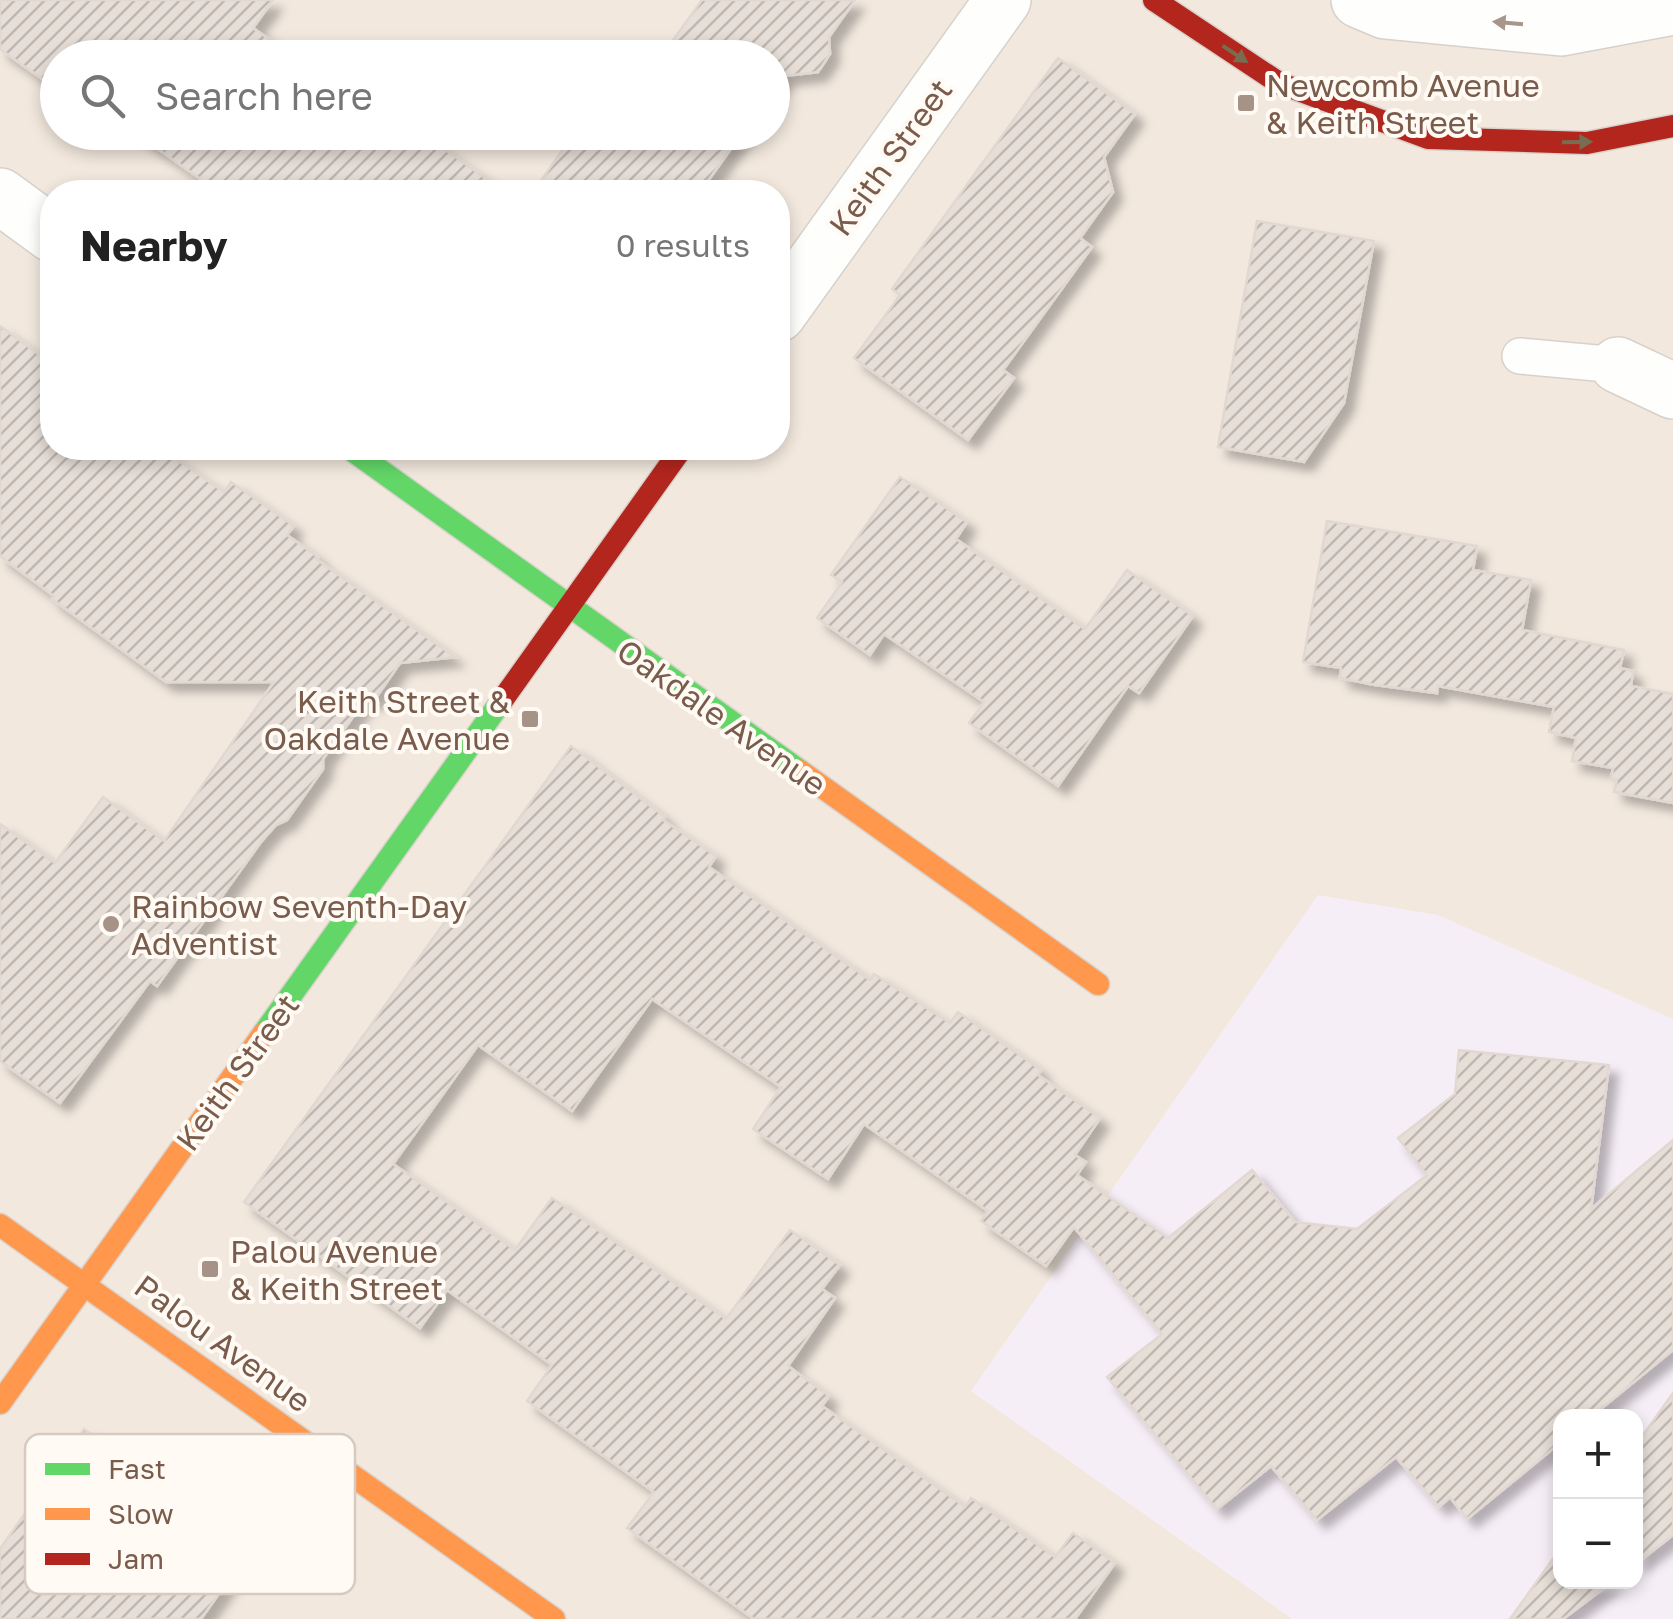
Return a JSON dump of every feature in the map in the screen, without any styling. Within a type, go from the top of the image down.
[{"type":"street","name":"Keith Street","points":[[790,297],[1003,0]]},
{"type":"street","points":[[1154,0],[1278,83],[1428,138],[1587,143],[1673,126]]},
{"type":"street","points":[[1360,0],[1384,11],[1561,14],[1673,7]]},
{"type":"street","points":[[0,196],[40,225]]},
{"type":"street","points":[[1618,364],[1673,391]]},
{"type":"street","name":"Oakdale Avenue","points":[[366,460],[1098,984]]},
{"type":"street","name":"Keith Street","points":[[0,1403],[673,460]]},
{"type":"street","name":"Palou Avenue","points":[[0,1225],[295,1434]]},
{"type":"street","name":"Palou Avenue","points":[[355,1477],[554,1619]]},
{"type":"lane","points":[[1520,356],[1618,364]]},
{"type":"shaded area","points":[[0,0],[1673,0],[1673,1619],[0,1619]]},
{"type":"shaded area","points":[[1318,895],[1438,915],[1673,1019],[1673,1619],[1292,1619],[971,1391]]},
{"type":"building","points":[[0,0],[273,0],[253,28],[270,40],[40,40],[40,77],[0,49]]},
{"type":"building","points":[[702,0],[855,0],[829,37],[830,54],[818,72],[790,75],[790,40],[673,40]]},
{"type":"building","points":[[1058,58],[1135,114],[1104,157],[1113,192],[1080,238],[1092,247],[1003,370],[1014,378],[968,440],[854,358],[900,295],[892,289]]},
{"type":"building","points":[[160,150],[446,150],[488,180],[202,180]]},
{"type":"building","points":[[562,150],[730,150],[709,180],[541,180]]},
{"type":"building","points":[[1257,221],[1374,241],[1344,403],[1304,462],[1218,447]]},
{"type":"building","points":[[0,326],[40,355],[40,460],[177,460],[224,492],[231,482],[294,526],[287,535],[316,559],[455,657],[400,663],[375,699],[365,700],[323,759],[323,769],[287,820],[276,825],[261,842],[157,986],[150,981],[60,1103],[0,1061],[0,824],[55,863],[103,797],[164,841],[274,682],[166,682],[0,556]]},
{"type":"building","points":[[900,477],[967,522],[956,539],[1085,629],[1127,570],[1193,616],[1139,693],[1128,686],[1058,786],[969,723],[984,702],[884,634],[870,655],[817,618],[842,582],[831,575]]},
{"type":"building","points":[[1327,521],[1477,546],[1473,570],[1531,580],[1522,630],[1624,650],[1620,668],[1633,671],[1631,686],[1673,694],[1673,803],[1614,792],[1617,780],[1611,779],[1613,768],[1572,761],[1576,738],[1549,732],[1554,707],[1438,686],[1437,693],[1375,685],[1340,678],[1341,668],[1303,662]]},
{"type":"building","points":[[571,746],[665,817],[663,820],[716,856],[709,867],[870,980],[874,974],[950,1023],[958,1012],[1041,1070],[1038,1075],[1100,1118],[1075,1155],[1086,1162],[1077,1175],[1168,1238],[1252,1170],[1295,1222],[1357,1229],[1427,1175],[1398,1138],[1455,1094],[1459,1050],[1609,1065],[1591,1209],[1673,1140],[1673,1350],[1601,1409],[1553,1409],[1553,1449],[1467,1519],[1450,1497],[1439,1507],[1396,1457],[1317,1520],[1271,1466],[1217,1509],[1107,1377],[1162,1334],[1074,1227],[1046,1266],[981,1221],[988,1211],[864,1124],[828,1179],[753,1129],[781,1087],[652,999],[572,1111],[478,1045],[393,1164],[515,1250],[552,1198],[726,1319],[790,1230],[840,1265],[822,1289],[835,1298],[788,1366],[829,1396],[822,1406],[965,1507],[971,1498],[1055,1557],[1073,1533],[1115,1563],[1075,1619],[754,1619],[627,1528],[654,1492],[527,1401],[552,1365],[447,1290],[420,1328],[244,1202]]},
{"type":"building","points":[[1673,1393],[1673,1535],[1643,1559],[1643,1499],[1643,1435]]},
{"type":"building","points":[[25,1513],[25,1594],[219,1594],[201,1619],[0,1619],[0,1549]]},
{"type":"building","points":[[1553,1559],[1553,1589],[1603,1589],[1563,1619],[1510,1619]]},
{"type":"traffic: fast","points":[[366,460],[800,771]]},
{"type":"traffic: fast","points":[[264,1033],[503,699]]},
{"type":"traffic: slow","points":[[800,771],[1098,984]]},
{"type":"traffic: slow","points":[[0,1403],[264,1033]]},
{"type":"traffic: slow","points":[[0,1225],[294,1434]]},
{"type":"traffic: slow","points":[[355,1477],[554,1619]]},
{"type":"traffic: jam","points":[[1154,0],[1279,83],[1428,138],[1587,143],[1673,126]]},
{"type":"traffic: jam","points":[[503,699],[673,460]]},
{"type":"place","name":"Newcomb Avenue & Keith Street","points":[[1246,103]]},
{"type":"place","name":"Keith Street & Oakdale Avenue","points":[[530,719]]},
{"type":"place","name":"Rainbow Seventh-Day Adventist","points":[[111,924]]},
{"type":"place","name":"Palou Avenue & Keith Street","points":[[210,1269]]}]
